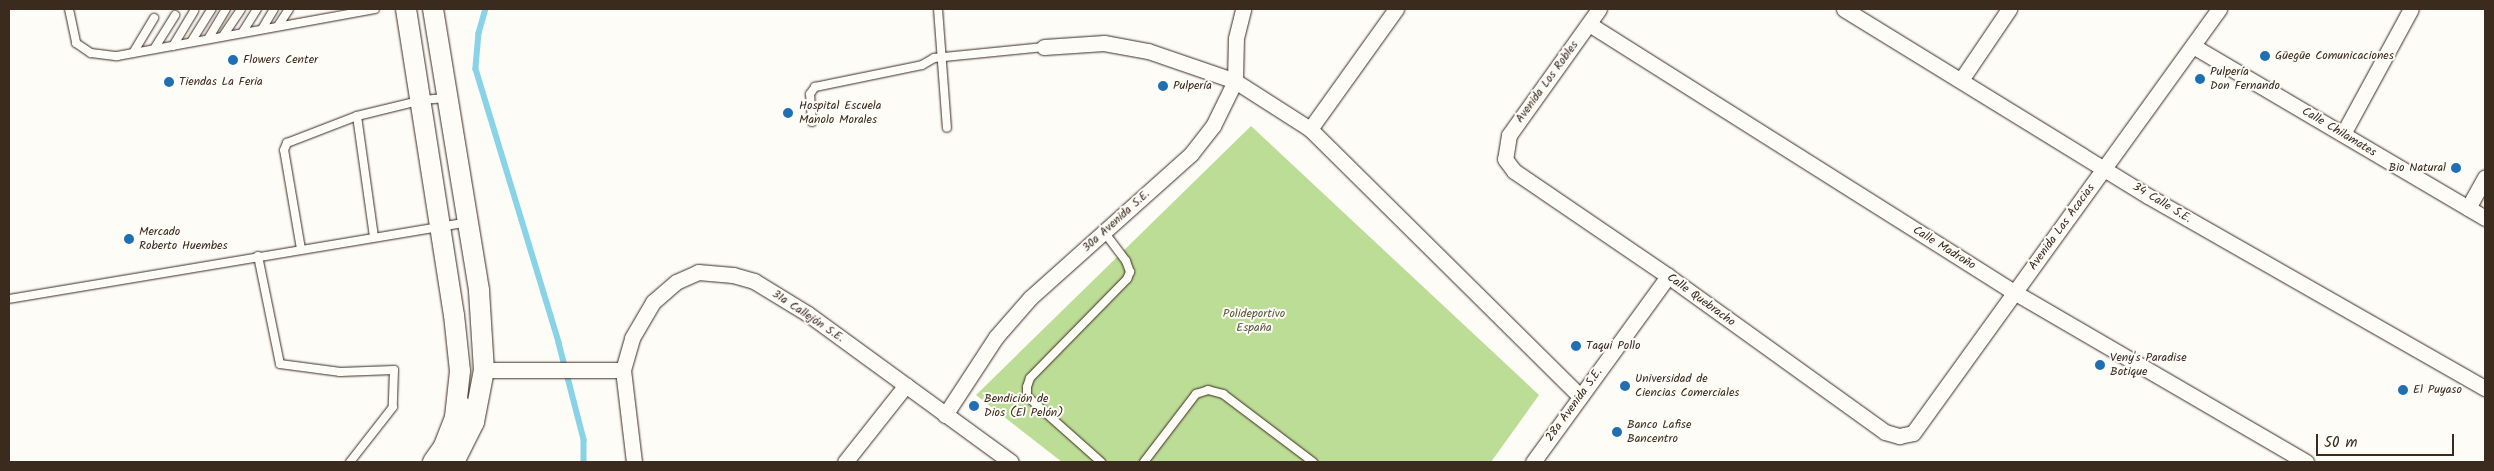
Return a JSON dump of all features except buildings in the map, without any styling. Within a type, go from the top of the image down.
[{"type":"main road","points":[[406,9],[442,225],[454,315],[460,371],[455,417]]},
{"type":"main road","points":[[433,9],[479,292],[484,370],[474,422],[454,462]]},
{"type":"main road","points":[[454,315],[470,348],[484,370]]},
{"type":"main road","points":[[433,462],[473,378],[484,370]]},
{"type":"street","name":"30a Avenida S.E.","points":[[945,415],[996,337],[1030,298],[1191,154],[1213,126],[1235,81],[1236,38],[1243,9]]},
{"type":"street","points":[[1310,129],[1396,9]]},
{"type":"street","name":"Avenida Los Robles","points":[[1505,159],[1509,135],[1599,9]]},
{"type":"street","name":"34 Calle S.E.","points":[[1844,9],[2104,168],[2485,388]]},
{"type":"street","points":[[1961,80],[2009,9]]},
{"type":"street","name":"Avenida Las Acacias","points":[[1899,436],[1913,433],[2219,9]]},
{"type":"street","points":[[2343,134],[2411,9]]},
{"type":"street","name":"Calle Madroño","points":[[1589,24],[2014,292],[2306,462]]},
{"type":"street","points":[[1044,47],[1104,43],[1148,51],[1235,81],[1310,129],[1580,396]]},
{"type":"street","name":"Calle Chilamates","points":[[2193,46],[2485,218]]},
{"type":"street","name":"Calle Quebracho","points":[[1505,159],[1514,171],[1668,276],[1885,432],[1899,436]]},
{"type":"street","points":[[2468,208],[2485,176]]},
{"type":"street","name":"31a Callejón S.E.","points":[[624,370],[632,338],[653,302],[676,282],[698,272],[733,275],[754,281],[808,314],[1011,462]]},
{"type":"street","name":"28a Avenida S.E.","points":[[1533,462],[1668,276]]},
{"type":"street","points":[[484,370],[579,373],[624,370],[634,462]]},
{"type":"street","points":[[845,462],[906,385]]},
{"type":"lane","points":[[69,9],[76,43],[91,53],[117,56],[376,9]]},
{"type":"lane","points":[[191,42],[212,9]]},
{"type":"lane","points":[[208,39],[226,9]]},
{"type":"lane","points":[[223,36],[241,9]]},
{"type":"lane","points":[[242,33],[257,9]]},
{"type":"lane","points":[[262,29],[274,9]]},
{"type":"lane","points":[[278,26],[289,9]]},
{"type":"lane","points":[[938,9],[947,128]]},
{"type":"lane","points":[[173,46],[194,11]]},
{"type":"lane","points":[[154,49],[175,15]]},
{"type":"lane","points":[[133,53],[154,18]]},
{"type":"lane","points":[[812,122],[810,94],[815,87],[922,66],[934,58],[1044,47]]},
{"type":"lane","points":[[301,249],[284,150],[293,139],[357,116],[422,100],[448,98]]},
{"type":"lane","points":[[357,116],[374,237]]},
{"type":"lane","points":[[9,299],[468,222]]},
{"type":"lane","points":[[1101,462],[1027,396],[1027,387],[1030,378],[1127,279],[1130,272],[1126,261],[1104,232]]},
{"type":"lane","points":[[258,256],[280,364],[340,372],[394,370],[393,407],[350,462]]},
{"type":"lane","points":[[1144,462],[1196,394],[1208,390],[1223,394],[1313,462]]},
{"type":"green space","name":"Polideportivo España","points":[[1251,126],[1539,395],[1491,462],[1062,462],[976,395]]},
{"type":"waterway","points":[[486,9],[479,33],[476,69],[559,343],[584,440],[584,462]]},
{"type":"place","name":"Güegüe Comunicaciones","points":[[2265,56]]},
{"type":"place","name":"Flowers Center","points":[[233,60]]},
{"type":"place","name":"Pulpería Don Fernando","points":[[2200,79]]},
{"type":"place","name":"Tiendas La Feria","points":[[169,82]]},
{"type":"place","name":"Pulpería","points":[[1163,86]]},
{"type":"place","name":"Hospital Escuela Manolo Morales","points":[[788,113]]},
{"type":"place","name":"Bio Natural","points":[[2456,168]]},
{"type":"place","name":"Mercado Roberto Huembes","points":[[129,239]]},
{"type":"place","name":"Taqui Pollo","points":[[1576,346]]},
{"type":"place","name":"Veny's Paradise Botique","points":[[2100,365]]},
{"type":"place","name":"Universidad de Ciencias Comerciales","points":[[1625,386]]},
{"type":"place","name":"El Puyaso","points":[[2403,390]]},
{"type":"place","name":"Bendición de Dios (El Pelón)","points":[[974,406]]},
{"type":"place","name":"Banco Lafise Bancentro","points":[[1617,432]]}]
